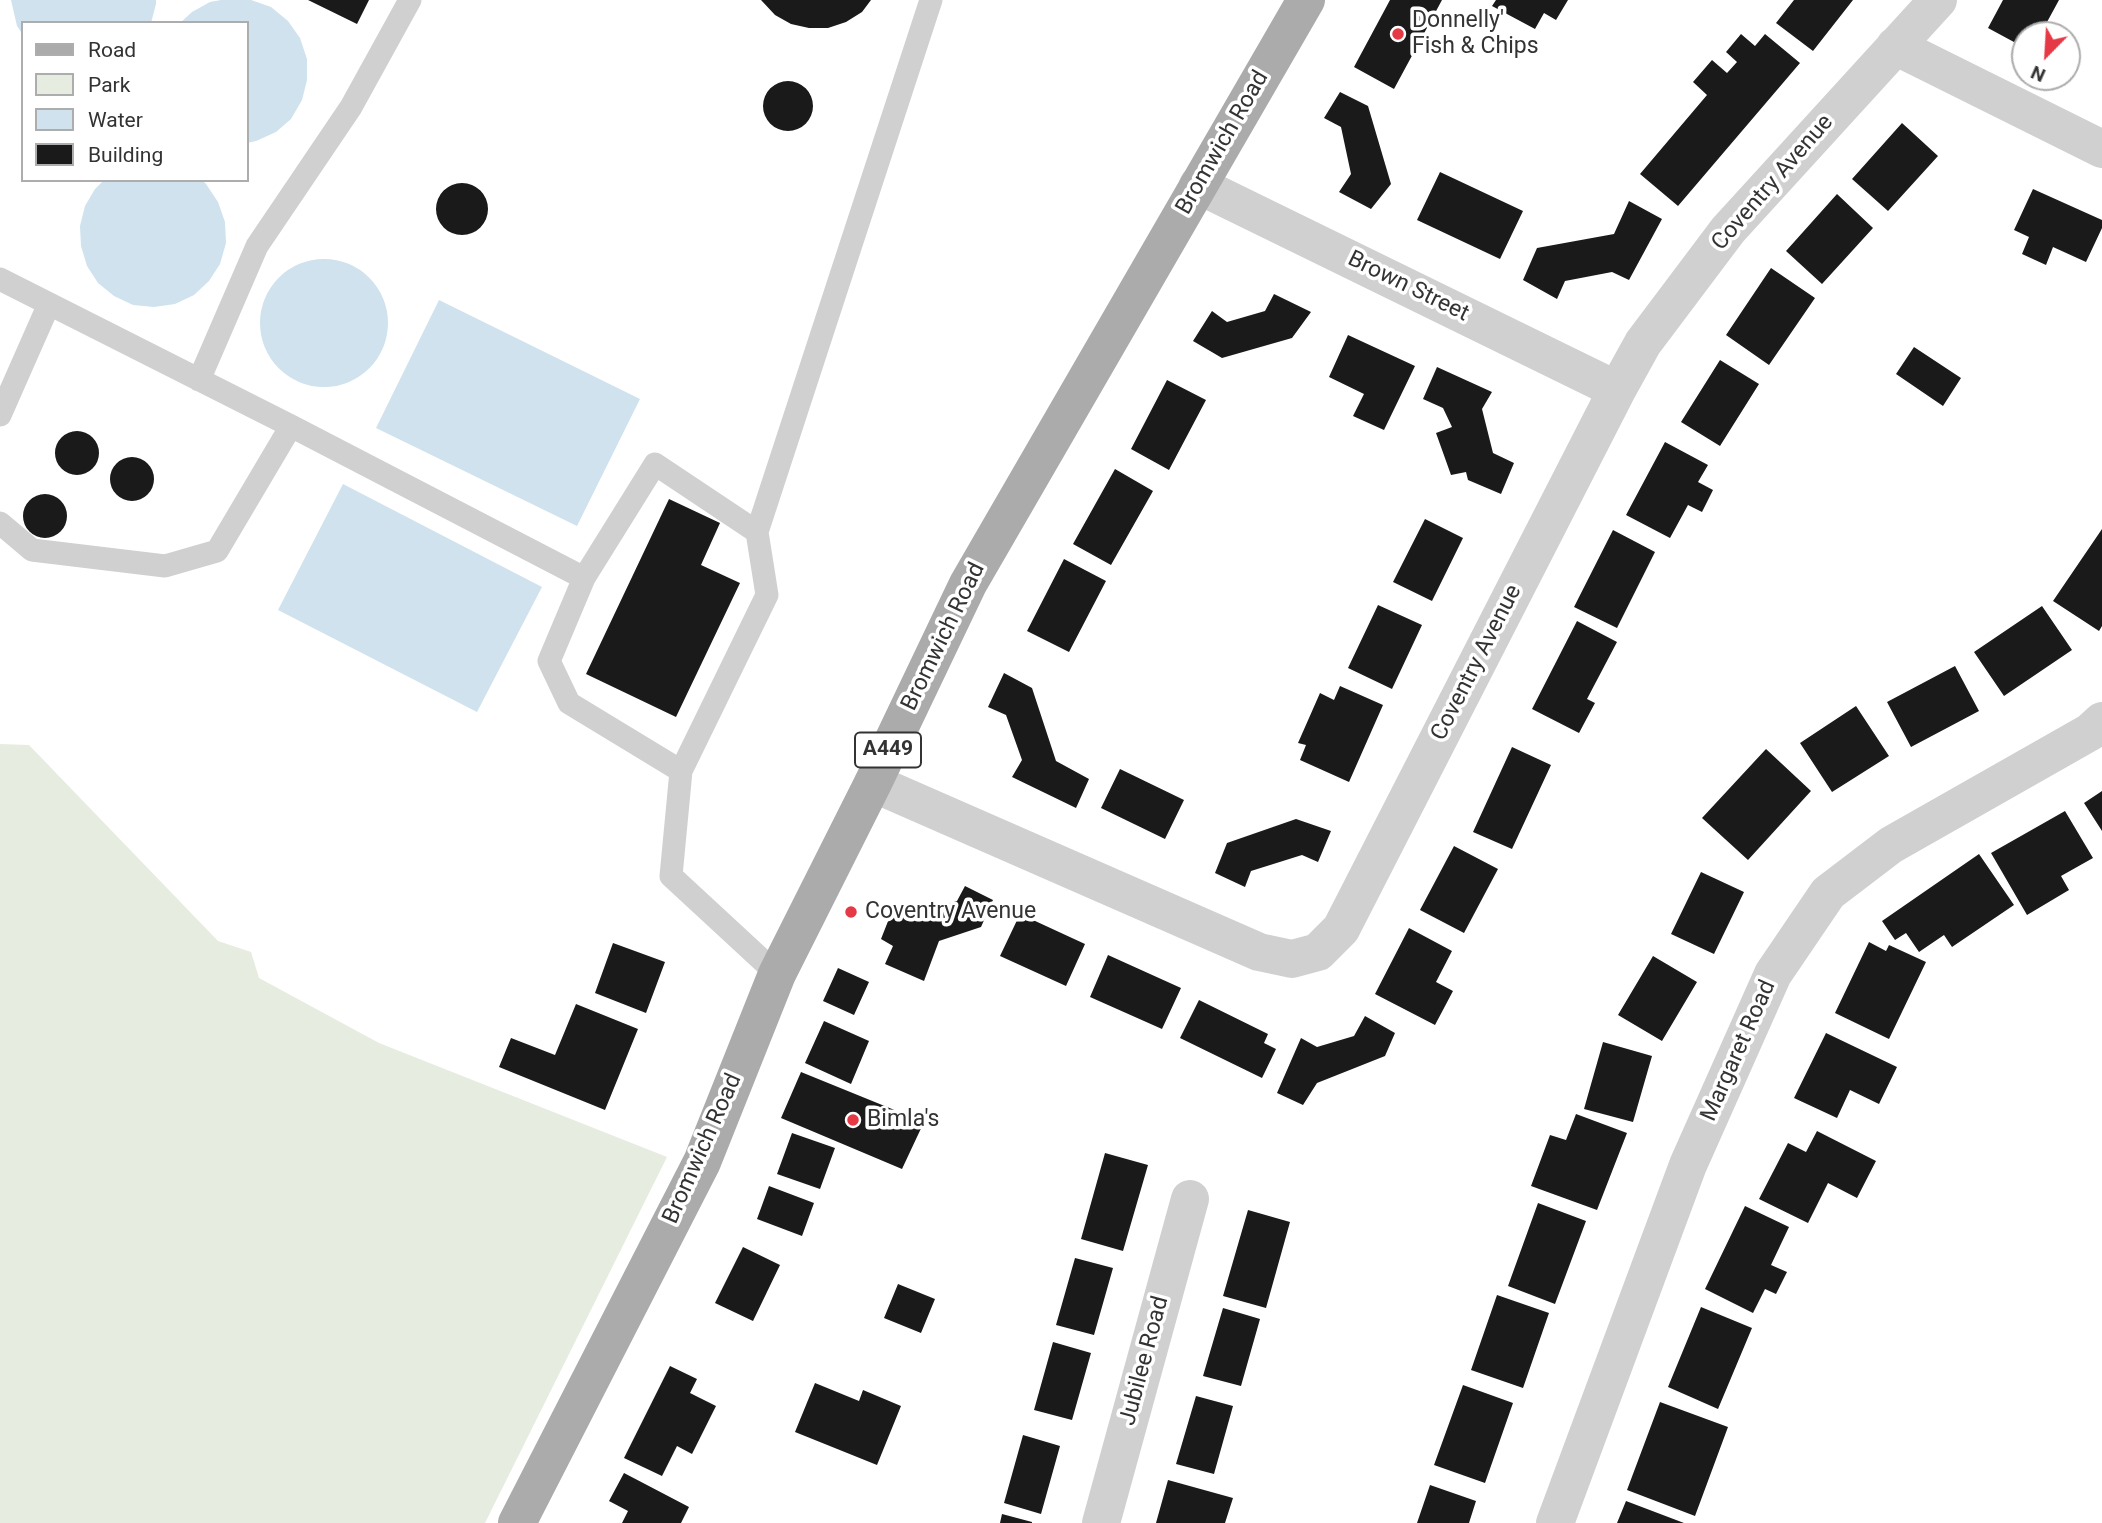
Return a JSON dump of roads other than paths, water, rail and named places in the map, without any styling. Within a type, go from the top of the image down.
[{"type":"main road","name":"Bromwich Road","points":[[517,1523],[702,1162],[777,974],[873,783],[968,584],[1306,0]]},
{"type":"street","name":"Coventry Avenue","points":[[873,783],[1259,952],[1292,959],[1318,951],[1341,929],[1643,344],[1728,230],[1938,0]]},
{"type":"street","points":[[1895,46],[2102,149]]},
{"type":"street","name":"Brown Street","points":[[1198,185],[1617,390]]},
{"type":"street","name":"Margaret Road","points":[[1555,1523],[1688,1165],[1773,974],[1828,893],[1891,845],[2090,732],[2102,720]]},
{"type":"street","name":"Jubilee Road","points":[[1101,1523],[1190,1199]]},
{"type":"lane","points":[[199,380],[257,246],[351,107],[411,0]]},
{"type":"lane","points":[[777,974],[671,876],[681,771],[767,595],[757,532],[931,0]]},
{"type":"lane","points":[[0,279],[584,578]]},
{"type":"lane","points":[[0,415],[49,304]]},
{"type":"lane","points":[[0,523],[32,550],[165,566],[217,551],[291,426]]},
{"type":"lane","points":[[681,771],[569,703],[549,661],[584,578],[655,464],[757,532]]},
{"type":"water","points":[[11,0],[156,0],[152,21],[21,21],[21,32]]},
{"type":"water","points":[[251,0],[271,7],[288,21],[300,38],[307,59],[307,80],[302,100],[291,119],[276,132],[256,141],[248,143],[248,21],[182,21],[210,2]]},
{"type":"water","points":[[102,182],[204,182],[218,202],[225,222],[226,243],[220,264],[209,281],[194,295],[175,304],[154,307],[133,305],[114,296],[98,283],[87,266],[81,246],[80,226],[85,206]]},
{"type":"water","points":[[324,259],[348,264],[369,278],[383,299],[388,323],[383,347],[369,368],[348,382],[324,387],[300,382],[279,368],[265,347],[260,323],[265,299],[279,278],[300,264]]},
{"type":"water","points":[[439,300],[640,399],[577,526],[376,428]]},
{"type":"water","points":[[343,484],[542,587],[477,712],[278,610]]},
{"type":"place","name":"Donnelly' Fish & Chips","points":[[1398,34]]},
{"type":"place","name":"Coventry Avenue","points":[[851,912]]},
{"type":"place","name":"Bimla's","points":[[853,1120]]}]
